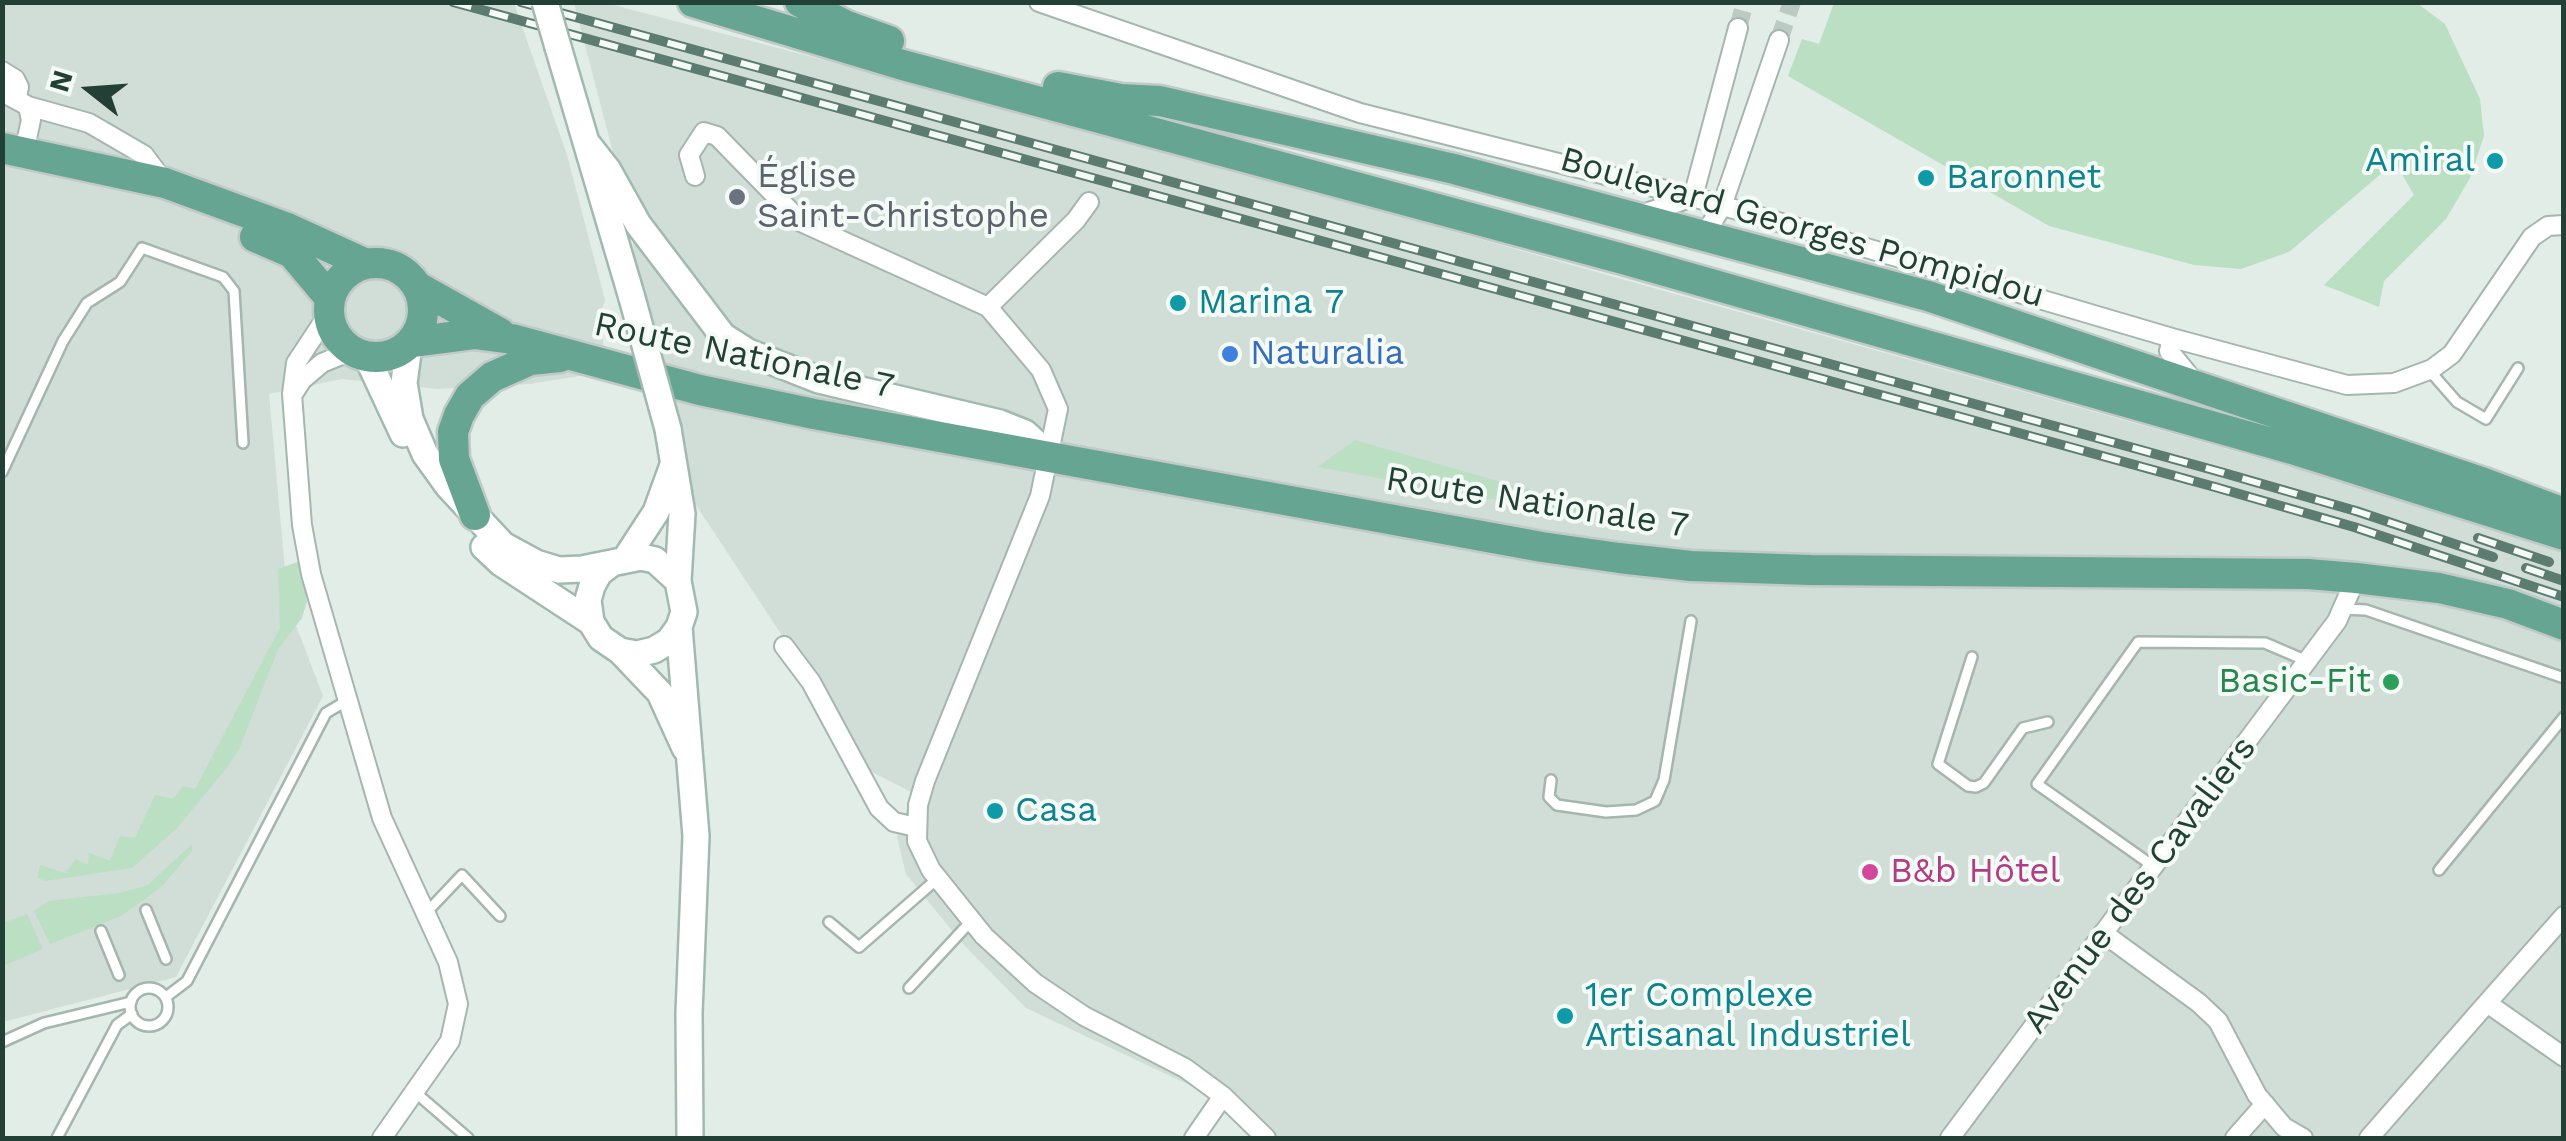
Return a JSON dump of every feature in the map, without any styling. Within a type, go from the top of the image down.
[{"type":"main road","points":[[545,2],[668,429],[682,514],[678,580],[684,612],[680,627],[696,836],[688,1012],[690,1138]]},
{"type":"main road","points":[[693,2],[899,64],[1120,111]]},
{"type":"main road","points":[[800,2],[847,26],[921,53],[1043,84],[1120,111],[1623,259],[2292,449],[2564,536]]},
{"type":"main road","name":"Boulevard Georges Pompidou","points":[[1120,111],[1160,101],[1454,169],[1928,296],[2564,514]]},
{"type":"main road","points":[[586,142],[608,170],[638,224],[723,336],[748,352],[820,380],[1000,423],[1024,434],[1049,455]]},
{"type":"main road","points":[[9,152],[165,183],[285,227],[366,264]]},
{"type":"main road","points":[[101,171],[186,211],[292,253],[330,306],[340,341],[359,354],[428,479],[461,524],[500,563],[591,622]]},
{"type":"main road","points":[[1623,259],[1662,255],[1704,236]]},
{"type":"main road","points":[[330,306],[343,276],[366,264],[382,263],[397,268],[418,288],[424,316],[411,343],[404,383],[410,419],[424,454],[503,545],[559,570],[655,560],[678,580]]},
{"type":"main road","name":"Route Nationale 7","points":[[418,288],[512,338]]},
{"type":"main road","name":"Route Nationale 7","points":[[411,343],[474,334],[512,338],[571,356],[814,414],[1329,499],[1542,547],[1691,566],[2356,578],[2439,588],[2508,604],[2564,625]]},
{"type":"main road","points":[[359,354],[397,353],[411,343]]},
{"type":"main road","points":[[475,515],[454,458],[453,432],[458,415],[470,396],[492,377],[530,360],[571,356]]},
{"type":"main road","points":[[674,460],[656,512],[618,561],[599,573],[588,600],[591,622],[600,638],[620,651],[660,694],[687,753]]},
{"type":"main road","points":[[620,651],[637,654],[654,650],[669,641],[680,627]]},
{"type":"street","points":[[1039,2],[1360,113],[1693,197],[2172,338],[2347,385],[2394,383],[2429,370],[2452,354],[2532,237],[2556,225]]},
{"type":"street","points":[[1693,197],[1738,28]]},
{"type":"street","points":[[1704,236],[1722,206],[1778,40]]},
{"type":"street","points":[[2,71],[15,79],[16,99],[31,120],[9,152]]},
{"type":"street","points":[[16,99],[89,123],[144,155],[165,183]]},
{"type":"street","points":[[696,176],[688,155],[704,132],[716,136],[802,222],[988,307],[1041,370],[1058,409],[1040,496],[925,781],[917,841],[938,878],[972,920],[1036,982],[1084,1016],[1185,1068],[1264,1136]]},
{"type":"street","points":[[1632,218],[1693,197]]},
{"type":"street","points":[[988,307],[1076,220],[1088,202]]},
{"type":"street","points":[[330,306],[296,363],[292,394],[302,525],[312,574],[382,818],[448,962],[458,1004],[450,1041],[382,1138]]},
{"type":"street","points":[[2172,338],[2170,352],[2183,371],[2208,392]]},
{"type":"street","points":[[292,394],[322,363],[359,354]]},
{"type":"street","name":"Avenue des Cavaliers","points":[[1950,1138],[2337,621],[2356,578]]},
{"type":"street","points":[[784,646],[811,682],[879,808],[894,822],[916,827]]},
{"type":"street","points":[[2369,1138],[2564,916]]},
{"type":"street","points":[[2103,933],[2218,1021],[2265,1104],[2284,1127],[2303,1138]]},
{"type":"street","points":[[2487,1003],[2564,1057]]},
{"type":"street","points":[[1194,1138],[1222,1096]]},
{"type":"street","points":[[2235,1138],[2265,1104]]},
{"type":"lane","points":[[2,472],[71,328],[87,303],[120,282],[142,248],[223,278],[234,291],[243,443]]},
{"type":"lane","points":[[2429,370],[2458,402],[2486,419],[2518,368]]},
{"type":"lane","points":[[2342,608],[2366,610],[2564,678]]},
{"type":"lane","points":[[1551,780],[1549,796],[1558,805],[1606,812],[1636,810],[1655,801],[1664,780],[1691,621]]},
{"type":"lane","points":[[2153,866],[2037,784],[2138,642],[2265,643],[2307,661]]},
{"type":"lane","points":[[1972,657],[1938,764],[1968,786],[1984,783],[2022,728],[2048,722]]},
{"type":"lane","points":[[166,997],[187,981],[326,713],[348,700]]},
{"type":"lane","points":[[2439,870],[2564,717]]},
{"type":"lane","points":[[426,913],[462,875],[500,916]]},
{"type":"lane","points":[[829,922],[859,947],[938,878]]},
{"type":"lane","points":[[146,910],[166,959]]},
{"type":"lane","points":[[909,988],[972,920]]},
{"type":"lane","points":[[101,931],[119,975]]},
{"type":"lane","points":[[2,1042],[44,1023],[131,1002],[144,988],[156,989],[166,997],[168,1010],[158,1024],[146,1026],[132,1014],[131,1002]]},
{"type":"lane","points":[[56,1138],[117,1025],[132,1014]]},
{"type":"lane","points":[[416,1093],[468,1138]]},
{"type":"shaded area","points":[[3,3],[514,3],[567,155],[605,300],[601,312],[605,372],[529,384],[437,389],[342,379],[269,394],[288,604],[323,696],[176,977],[3,1022]]},
{"type":"shaded area","points":[[574,3],[606,3],[1095,131],[2490,523],[2563,553],[2563,1138],[1270,1138],[1215,1097],[1026,1008],[963,944],[906,874],[897,837],[913,793],[872,772],[663,455],[628,210]]},
{"type":"green space","points":[[1834,3],[2417,3],[2445,24],[2480,99],[2484,136],[2470,178],[2446,219],[2384,281],[2379,307],[2324,285],[2414,195],[2395,162],[2289,252],[2241,269],[2194,265],[2049,226],[1788,76],[1802,39],[1819,44]]},
{"type":"green space","points":[[1355,440],[1595,509],[1593,518],[1318,467]]},
{"type":"green space","points":[[300,561],[307,601],[302,618],[278,649],[240,747],[177,828],[132,868],[45,881],[38,878],[40,865],[65,873],[76,859],[88,865],[89,853],[110,861],[120,836],[135,838],[155,795],[173,799],[183,786],[195,789],[280,628],[278,569]]},
{"type":"green space","points":[[192,844],[192,851],[164,884],[145,899],[119,917],[50,944],[34,911],[49,901],[119,893],[148,885]]},
{"type":"green space","points":[[27,914],[43,949],[3,966],[3,923]]},
{"type":"tunnel","points":[[1738,28],[1745,2]]},
{"type":"tunnel","points":[[1779,40],[1792,2]]},
{"type":"railway","points":[[453,2],[2215,487],[2354,527],[2564,597]]},
{"type":"railway","points":[[521,2],[2224,473],[2356,511],[2493,557]]},
{"type":"railway","points":[[2478,538],[2549,562]]},
{"type":"railway","points":[[2526,568],[2564,581]]},
{"type":"place","name":"Amiral","points":[[2495,161]]},
{"type":"place","name":"Baronnet","points":[[1926,178]]},
{"type":"place","name":"Église Saint-Christophe","points":[[737,197]]},
{"type":"place","name":"Marina 7","points":[[1178,303]]},
{"type":"place","name":"Naturalia","points":[[1230,354]]},
{"type":"place","name":"Basic-Fit","points":[[2391,682]]},
{"type":"place","name":"Casa","points":[[995,811]]},
{"type":"place","name":"B&b Hôtel","points":[[1870,872]]},
{"type":"place","name":"1er Complexe Artisanal Industriel","points":[[1565,1016]]}]
